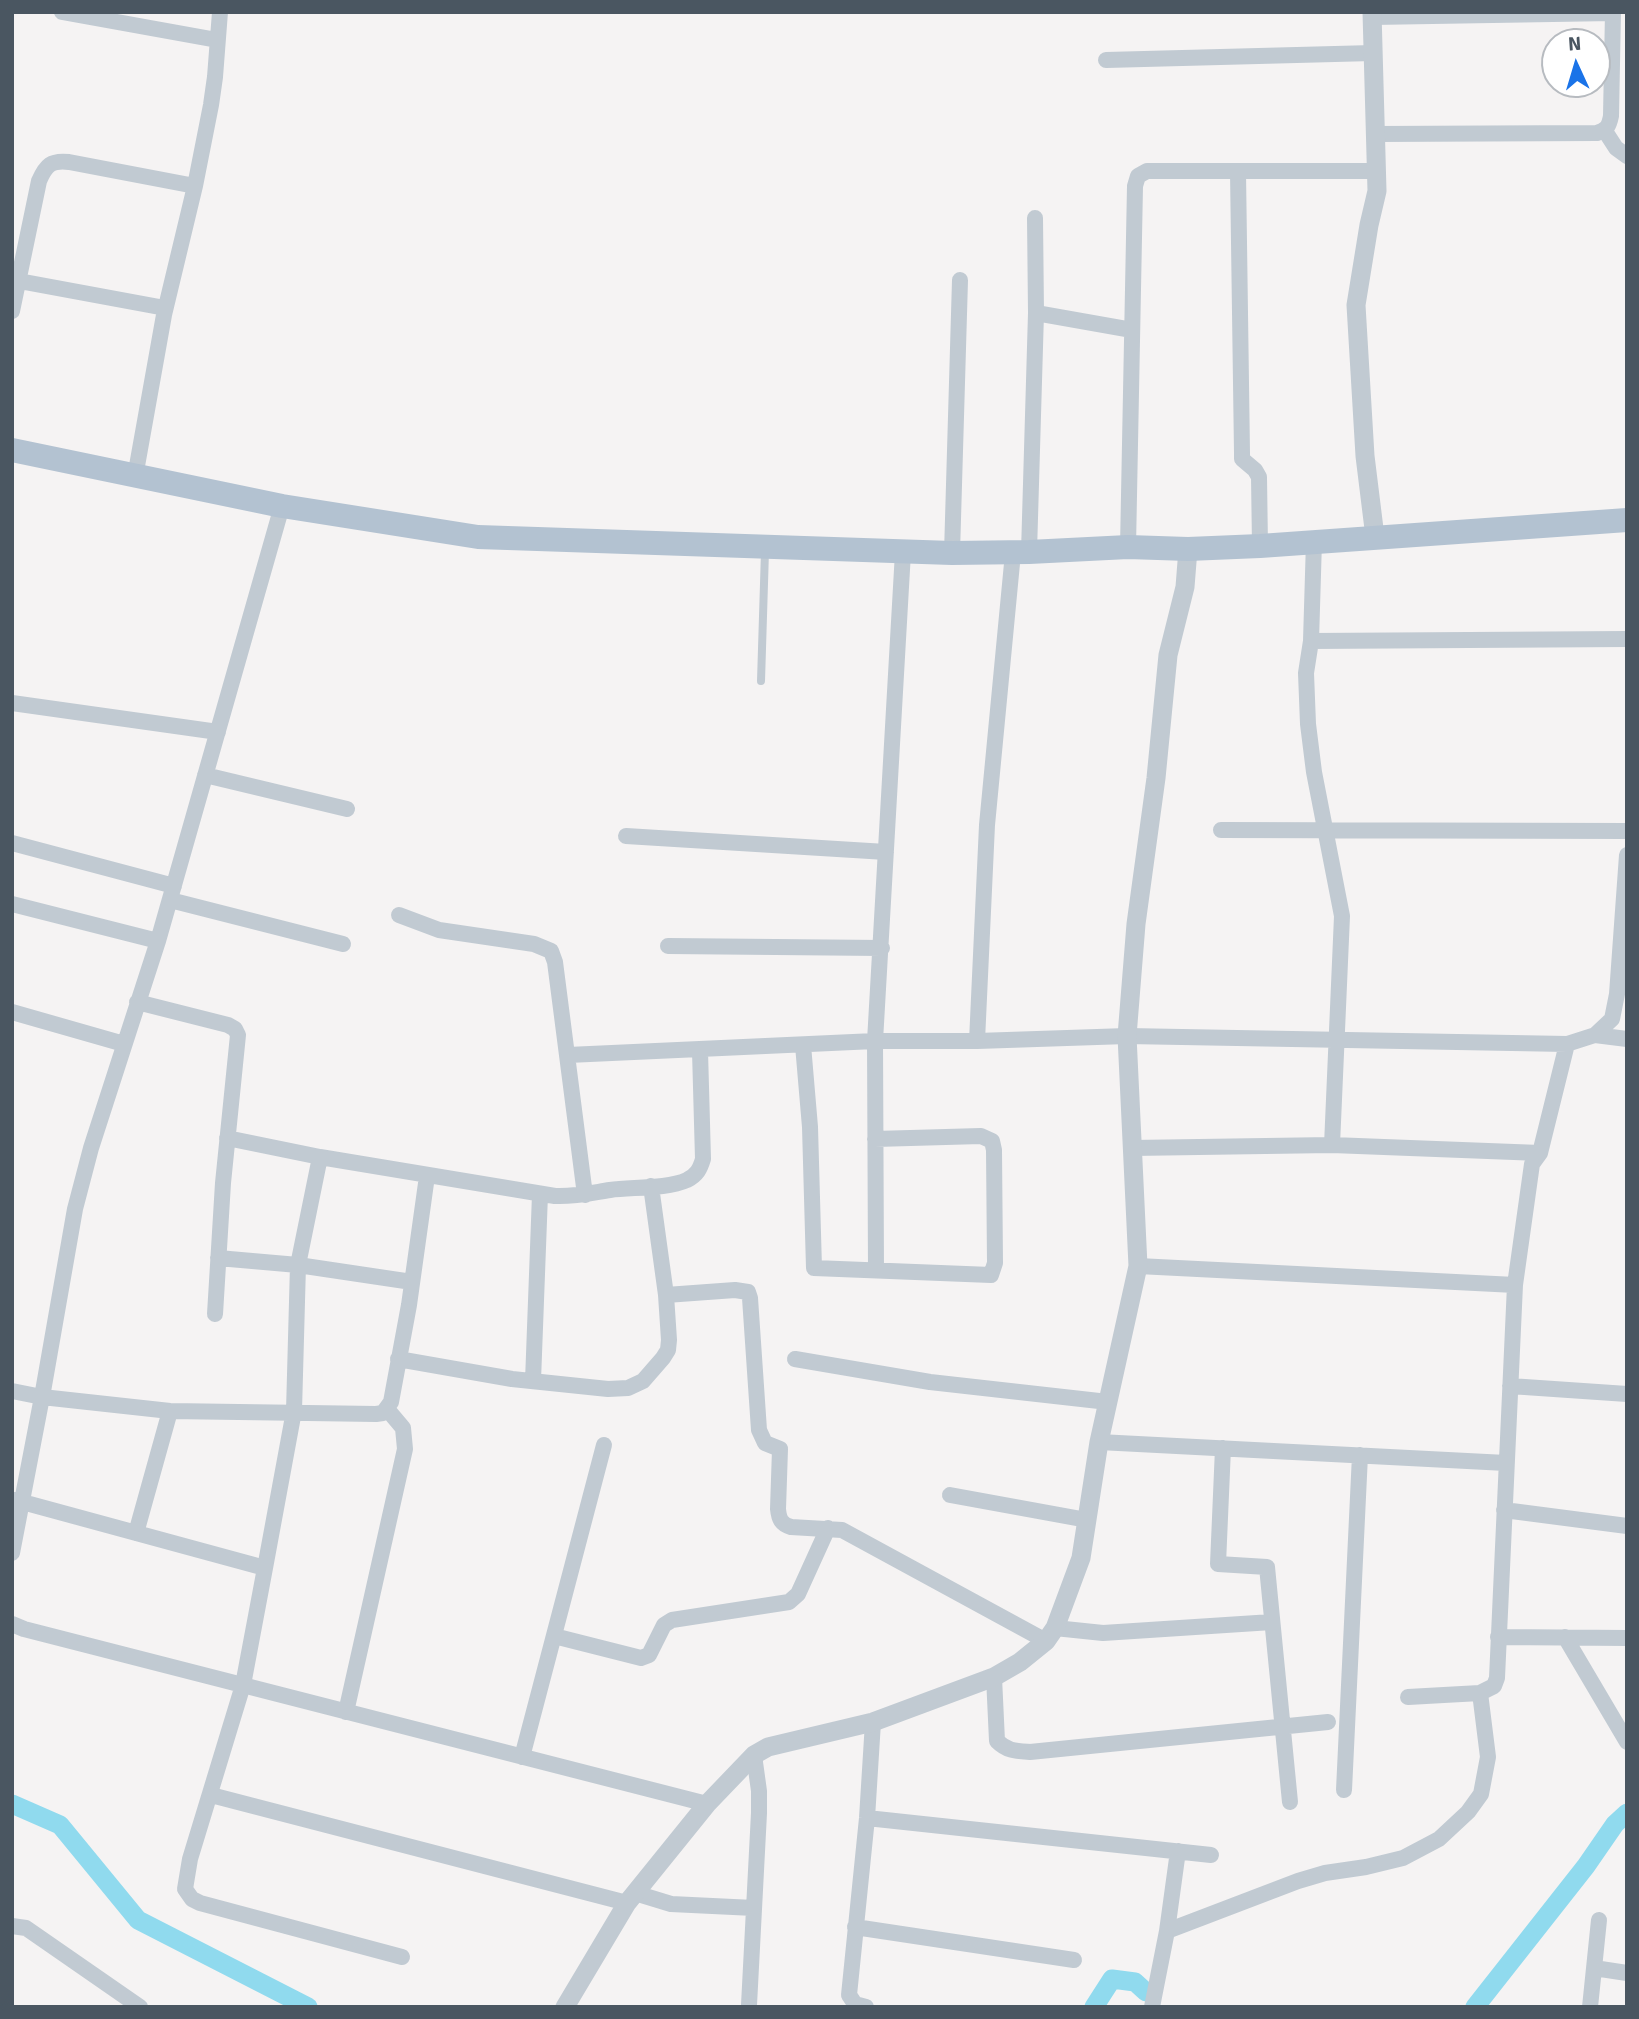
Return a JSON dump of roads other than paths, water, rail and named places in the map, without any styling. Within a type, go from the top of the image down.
[{"type":"main road","points":[[12,450],[282,506],[478,537],[904,552],[1021,552],[1128,547],[1188,549],[1260,546],[1627,520]]},
{"type":"street","points":[[62,12],[218,40]]},
{"type":"street","points":[[135,477],[166,308],[195,186],[215,76],[220,12]]},
{"type":"street","points":[[1375,537],[1365,456],[1356,305],[1377,191],[1372,15],[1613,13],[1611,116],[1610,125],[1605,131],[1377,134]]},
{"type":"street","points":[[1105,61],[1373,53]]},
{"type":"street","points":[[1605,131],[1616,148],[1627,156]]},
{"type":"street","points":[[12,311],[39,181],[44,168],[50,163],[58,160],[195,186]]},
{"type":"street","points":[[1128,547],[1135,186],[1138,176],[1147,171],[1376,171]]},
{"type":"street","points":[[1238,172],[1242,459],[1259,477],[1260,546]]},
{"type":"street","points":[[977,1041],[987,825],[1021,552],[1036,313],[1035,218]]},
{"type":"street","points":[[952,553],[960,280]]},
{"type":"street","points":[[19,281],[166,308]]},
{"type":"street","points":[[1036,313],[1132,330]]},
{"type":"street","points":[[12,1553],[17,1500],[42,1396],[75,1209],[91,1148],[158,941],[282,506]]},
{"type":"street","points":[[1314,541],[1311,641],[1306,673],[1308,724],[1314,772],[1342,916],[1332,1145]]},
{"type":"street","points":[[565,2006],[631,1898],[707,1804],[754,1755],[768,1747],[873,1721],[994,1677],[1020,1662],[1050,1635],[1082,1558],[1099,1442],[1138,1266],[1127,1036],[1136,924],[1156,778],[1167,655],[1185,587],[1188,549]]},
{"type":"street","points":[[876,1269],[875,1041],[904,552]]},
{"type":"street","points":[[1311,641],[1627,639]]},
{"type":"street","points":[[12,703],[218,732]]},
{"type":"street","points":[[205,775],[347,809]]},
{"type":"street","points":[[1221,830],[1627,831]]},
{"type":"street","points":[[626,836],[886,852]]},
{"type":"street","points":[[12,843],[343,944]]},
{"type":"street","points":[[1595,1035],[1612,1018],[1617,994],[1627,855]]},
{"type":"street","points":[[12,904],[158,941]]},
{"type":"street","points":[[398,915],[439,930],[534,944],[551,951],[555,962],[568,1055],[585,1195]]},
{"type":"street","points":[[668,946],[882,948]]},
{"type":"street","points":[[137,1002],[228,1025],[239,1035],[227,1138],[215,1314]]},
{"type":"street","points":[[12,1012],[124,1044]]},
{"type":"street","points":[[568,1055],[875,1041],[1127,1036],[1567,1044],[1595,1035],[1627,1038]]},
{"type":"street","points":[[1408,1697],[1479,1693],[1494,1686],[1497,1678],[1515,1285],[1532,1164],[1540,1153],[1567,1044]]},
{"type":"street","points":[[803,1045],[810,1127],[814,1268],[991,1275],[994,1270],[995,1251],[992,1141],[981,1136],[875,1139]]},
{"type":"street","points":[[227,1138],[320,1157],[540,1194],[573,1197],[678,1183],[690,1179],[699,1171],[703,1159],[700,1051]]},
{"type":"street","points":[[1132,1148],[1332,1145],[1540,1153]]},
{"type":"street","points":[[320,1157],[298,1265],[294,1412],[243,1685],[186,1877],[185,1889],[192,1899],[200,1903],[402,1957]]},
{"type":"street","points":[[12,1391],[170,1411],[376,1414],[387,1409],[391,1402],[428,1176]]},
{"type":"street","points":[[398,1359],[533,1381],[608,1389],[628,1388],[643,1381],[668,1350],[666,1296],[651,1186]]},
{"type":"street","points":[[533,1381],[540,1194]]},
{"type":"street","points":[[218,1258],[298,1265],[412,1282]]},
{"type":"street","points":[[1138,1266],[1515,1285]]},
{"type":"street","points":[[666,1296],[734,1290],[748,1292],[759,1430],[765,1443],[779,1449],[781,1455],[779,1519],[791,1527],[842,1530],[1050,1635],[1272,1622]]},
{"type":"street","points":[[795,1359],[930,1382],[1108,1402]]},
{"type":"street","points":[[1510,1386],[1627,1394]]},
{"type":"street","points":[[346,1712],[405,1449],[403,1427],[387,1409]]},
{"type":"street","points":[[136,1533],[170,1411]]},
{"type":"street","points":[[1099,1442],[1506,1463]]},
{"type":"street","points":[[522,1757],[604,1444]]},
{"type":"street","points":[[1223,1448],[1218,1564],[1267,1567],[1290,1802]]},
{"type":"street","points":[[1344,1790],[1360,1455]]},
{"type":"street","points":[[950,1495],[1087,1520]]},
{"type":"street","points":[[17,1500],[265,1568]]},
{"type":"street","points":[[1504,1510],[1627,1525]]},
{"type":"street","points":[[554,1636],[641,1658],[649,1655],[664,1625],[672,1620],[789,1602],[798,1594],[828,1528]]},
{"type":"street","points":[[12,1624],[707,1804]]},
{"type":"street","points":[[1498,1637],[1627,1638]]},
{"type":"street","points":[[1566,1637],[1627,1742]]},
{"type":"street","points":[[994,1677],[997,1741],[1004,1748],[1016,1751],[1043,1751],[1328,1722]]},
{"type":"street","points":[[1167,1931],[1298,1881],[1403,1858],[1439,1839],[1468,1812],[1480,1794],[1488,1757],[1479,1693]]},
{"type":"street","points":[[866,2007],[855,2004],[849,1995],[867,1818],[873,1721]]},
{"type":"street","points":[[749,2006],[759,1791],[754,1755]]},
{"type":"street","points":[[211,1795],[631,1898],[671,1904],[754,1908]]},
{"type":"street","points":[[867,1818],[1211,1855]]},
{"type":"street","points":[[1152,2007],[1167,1931],[1178,1851]]},
{"type":"street","points":[[1590,2007],[1599,1920]]},
{"type":"street","points":[[15,1924],[26,1928],[140,2007]]},
{"type":"street","points":[[855,1927],[1074,1960]]},
{"type":"street","points":[[1594,1968],[1627,1973]]},
{"type":"lane","points":[[761,681],[765,547]]},
{"type":"waterway","points":[[12,1804],[60,1825],[138,1920],[308,2007]]},
{"type":"waterway","points":[[1475,2007],[1586,1866],[1615,1824],[1627,1813]]},
{"type":"waterway","points":[[1094,2007],[1112,1979],[1135,1982],[1146,1992]]}]
